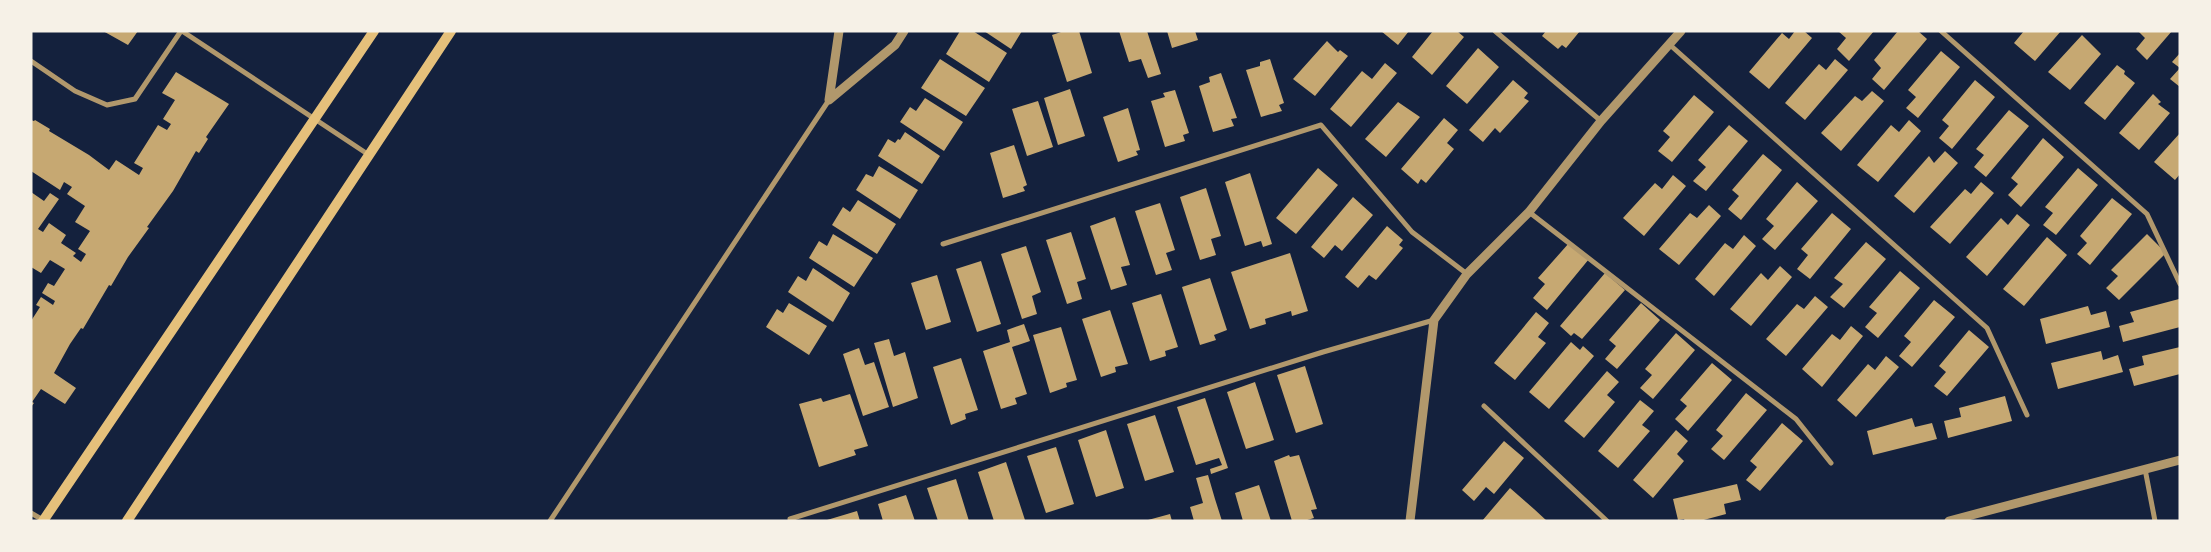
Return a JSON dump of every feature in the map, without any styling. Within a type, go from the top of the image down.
[{"type":"main road","points":[[43,520],[374,31]]},
{"type":"main road","points":[[127,521],[452,31]]},
{"type":"street","points":[[31,61],[75,91],[107,105],[135,98],[181,31],[370,156]]},
{"type":"street","points":[[829,100],[839,31]]},
{"type":"street","points":[[550,521],[829,100],[895,45],[904,31]]},
{"type":"street","points":[[1495,31],[1601,121]]},
{"type":"street","points":[[1410,521],[1434,320],[1467,274],[1529,212],[1601,121],[1681,31]]},
{"type":"street","points":[[1941,31],[2147,214],[2180,284]]},
{"type":"street","points":[[1669,44],[1986,328],[2027,415]]},
{"type":"street","points":[[943,244],[1321,125],[1412,232],[1467,274]]},
{"type":"street","points":[[1529,212],[1796,420],[1831,463]]},
{"type":"street","points":[[790,519],[1323,352],[1434,320]]},
{"type":"street","points":[[1484,406],[1607,521]]},
{"type":"street","points":[[1949,521],[1975,517],[2180,460]]},
{"type":"street","points":[[2145,469],[2155,521]]},
{"type":"street","points":[[31,513],[43,520]]},
{"type":"building","points":[[103,31],[138,31],[128,45]]},
{"type":"building","points":[[960,31],[973,31],[1007,53],[989,82],[946,54]]},
{"type":"building","points":[[984,31],[1022,31],[1011,49]]},
{"type":"building","points":[[1064,31],[1079,31],[1092,73],[1067,82],[1052,35]]},
{"type":"building","points":[[1119,31],[1147,31],[1161,74],[1148,78],[1141,59],[1129,62]]},
{"type":"building","points":[[1167,31],[1195,31],[1198,40],[1172,48]]},
{"type":"building","points":[[1381,31],[1409,31],[1398,45]]},
{"type":"building","points":[[1433,31],[1457,31],[1464,37],[1432,75],[1412,57]]},
{"type":"building","points":[[1546,31],[1580,31],[1566,48],[1562,45],[1558,49],[1542,36]]},
{"type":"building","points":[[1795,31],[1804,31],[1812,38],[1769,89],[1749,72],[1782,33],[1789,39]]},
{"type":"building","points":[[1838,31],[1874,31],[1849,61],[1837,49],[1846,38]]},
{"type":"building","points":[[1898,31],[1918,31],[1927,39],[1884,90],[1872,79],[1881,68],[1874,60]]},
{"type":"building","points":[[2024,31],[2061,31],[2035,61],[2014,43]]},
{"type":"building","points":[[2138,31],[2172,31],[2147,60],[2136,49],[2145,38]]},
{"type":"building","points":[[2082,35],[2101,54],[2070,90],[2048,72]]},
{"type":"building","points":[[1327,41],[1338,52],[1340,50],[1348,56],[1315,96],[1293,79]]},
{"type":"building","points":[[1478,48],[1499,67],[1467,104],[1446,86]]},
{"type":"building","points":[[1941,51],[1960,67],[1918,118],[1906,108],[1916,97],[1908,90]]},
{"type":"building","points":[[2180,53],[2180,68],[2172,62]]},
{"type":"building","points":[[940,59],[985,88],[966,116],[921,88]]},
{"type":"building","points":[[1270,59],[1284,103],[1279,105],[1282,111],[1261,117],[1246,70],[1260,66],[1260,62]]},
{"type":"building","points":[[1835,59],[1848,70],[1805,120],[1785,103],[1819,64],[1826,70]]},
{"type":"building","points":[[1385,63],[1397,73],[1351,127],[1330,109],[1362,71],[1372,79]]},
{"type":"building","points":[[2117,65],[2135,83],[2105,120],[2084,103]]},
{"type":"building","points":[[2180,68],[2180,87],[2170,79]]},
{"type":"building","points":[[176,72],[229,104],[206,137],[208,139],[199,153],[196,151],[173,191],[147,227],[149,228],[128,257],[111,286],[109,285],[83,329],[81,328],[70,344],[54,373],[76,388],[65,404],[41,389],[32,402],[34,403],[31,407],[31,321],[40,307],[36,305],[41,297],[53,305],[55,301],[42,293],[48,283],[54,286],[65,269],[50,260],[41,273],[31,267],[31,192],[44,201],[50,193],[59,199],[38,229],[43,232],[49,223],[66,235],[61,243],[76,253],[73,256],[81,262],[86,254],[78,249],[90,231],[75,222],[85,206],[67,194],[72,187],[64,182],[60,190],[31,171],[31,120],[35,120],[50,129],[49,131],[89,155],[109,170],[116,160],[139,175],[143,168],[134,163],[158,125],[167,130],[171,124],[163,119],[175,100],[162,93]]},
{"type":"building","points":[[1221,73],[1237,118],[1231,119],[1234,126],[1213,132],[1199,86],[1210,82],[1209,77]]},
{"type":"building","points":[[1513,80],[1528,93],[1524,98],[1529,101],[1500,133],[1495,128],[1483,142],[1469,130]]},
{"type":"building","points":[[1975,80],[1995,97],[1952,149],[1939,138],[1949,126],[1942,120]]},
{"type":"building","points":[[1070,89],[1085,136],[1058,145],[1044,98]]},
{"type":"building","points":[[1175,90],[1189,133],[1183,135],[1185,141],[1165,147],[1151,101],[1165,97],[1163,93]]},
{"type":"building","points":[[1872,91],[1884,101],[1841,151],[1821,133],[1855,96],[1862,101]]},
{"type":"building","points":[[2153,94],[2161,102],[2158,104],[2170,113],[2139,150],[2119,133]]},
{"type":"building","points":[[1694,95],[1714,112],[1672,162],[1658,151],[1670,137],[1663,131]]},
{"type":"building","points":[[925,98],[963,122],[944,151],[900,122],[910,107],[916,111]]},
{"type":"building","points":[[1038,101],[1053,147],[1027,156],[1012,109]]},
{"type":"building","points":[[1398,102],[1420,117],[1386,157],[1365,139]]},
{"type":"building","points":[[1128,108],[1140,150],[1136,151],[1138,155],[1118,162],[1103,117]]},
{"type":"building","points":[[2009,110],[2029,126],[1986,177],[1974,167],[1984,155],[1976,149]]},
{"type":"building","points":[[1444,118],[1458,130],[1447,143],[1454,149],[1426,183],[1421,179],[1418,184],[1401,169]]},
{"type":"building","points":[[1909,120],[1921,131],[1878,182],[1857,165],[1891,125],[1899,132]]},
{"type":"building","points":[[1729,125],[1748,141],[1706,191],[1693,181],[1706,167],[1698,160]]},
{"type":"building","points":[[905,132],[940,156],[922,184],[878,156],[888,139],[895,143],[898,139],[900,140]]},
{"type":"building","points":[[2180,133],[2180,174],[2175,180],[2154,162]]},
{"type":"building","points":[[2043,138],[2064,157],[2021,207],[2008,195],[2018,184],[2011,178]]},
{"type":"building","points":[[1014,145],[1027,185],[1023,187],[1025,191],[1003,198],[990,153]]},
{"type":"building","points":[[1945,151],[1958,163],[1914,213],[1894,196],[1929,156],[1934,163]]},
{"type":"building","points":[[1763,154],[1782,170],[1741,220],[1728,209],[1739,196],[1732,190]]},
{"type":"building","points":[[879,166],[918,190],[900,219],[856,190],[866,174],[873,177]]},
{"type":"building","points":[[1318,168],[1338,185],[1296,234],[1276,218]]},
{"type":"building","points":[[2078,168],[2098,185],[2056,235],[2043,225],[2053,213],[2045,207]]},
{"type":"building","points":[[1250,173],[1272,244],[1263,247],[1261,241],[1245,246],[1225,182]]},
{"type":"building","points":[[1673,175],[1686,186],[1644,236],[1623,218],[1655,183],[1662,189]]},
{"type":"building","points":[[1797,182],[1818,201],[1775,250],[1762,239],[1774,226],[1766,219]]},
{"type":"building","points":[[1981,182],[1994,193],[1950,244],[1930,227],[1965,189],[1971,194]]},
{"type":"building","points":[[1206,188],[1221,236],[1211,239],[1216,255],[1200,260],[1180,197]]},
{"type":"building","points":[[1353,197],[1373,215],[1342,251],[1335,245],[1324,258],[1311,247]]},
{"type":"building","points":[[2112,198],[2132,214],[2090,265],[2077,254],[2087,243],[2080,236]]},
{"type":"building","points":[[858,200],[896,224],[877,254],[832,225],[843,207],[850,212]]},
{"type":"building","points":[[1160,203],[1175,250],[1166,253],[1172,270],[1156,275],[1135,211]]},
{"type":"building","points":[[1709,205],[1721,216],[1679,265],[1659,249],[1690,213],[1697,218]]},
{"type":"building","points":[[1832,213],[1851,229],[1810,279],[1797,269],[1808,255],[1801,249]]},
{"type":"building","points":[[2017,214],[2030,225],[1987,276],[1966,257],[2001,218],[2008,225]]},
{"type":"building","points":[[1115,217],[1130,265],[1121,267],[1127,285],[1111,290],[1090,226]]},
{"type":"building","points":[[1387,226],[1403,240],[1399,245],[1403,248],[1376,280],[1369,275],[1358,288],[1345,277]]},
{"type":"building","points":[[1071,232],[1086,279],[1077,282],[1082,299],[1067,304],[1046,240]]},
{"type":"building","points":[[833,234],[873,258],[854,287],[809,258],[819,241],[827,246]]},
{"type":"building","points":[[2147,234],[2166,253],[2119,300],[2106,288],[2118,276],[2111,270]]},
{"type":"building","points":[[1744,235],[1756,246],[1714,296],[1695,279],[1725,243],[1733,249]]},
{"type":"building","points":[[2047,237],[2067,255],[2024,306],[2003,289]]},
{"type":"building","points":[[1866,242],[1886,259],[1844,308],[1830,297],[1843,284],[1834,278]]},
{"type":"building","points":[[1569,243],[1589,259],[1547,310],[1533,298],[1545,284],[1538,278]]},
{"type":"building","points":[[1026,246],[1041,292],[1032,296],[1037,314],[1022,319],[1001,254]]},
{"type":"building","points":[[1290,253],[1308,311],[1292,316],[1291,311],[1265,319],[1266,324],[1250,329],[1231,272]]},
{"type":"building","points":[[981,261],[1001,324],[977,332],[956,269]]},
{"type":"building","points":[[1780,266],[1792,277],[1751,326],[1730,309],[1761,273],[1768,280]]},
{"type":"building","points":[[813,268],[850,293],[833,322],[788,292],[798,276],[806,281]]},
{"type":"building","points":[[1900,271],[1920,288],[1878,338],[1865,327],[1877,313],[1869,307]]},
{"type":"building","points":[[1605,273],[1625,290],[1582,339],[1574,333],[1571,336],[1560,326]]},
{"type":"building","points":[[937,275],[951,322],[926,330],[911,283]]},
{"type":"building","points":[[1210,278],[1227,330],[1214,335],[1216,340],[1200,345],[1182,287]]},
{"type":"building","points":[[1161,294],[1178,347],[1165,351],[1166,356],[1150,361],[1132,303]]},
{"type":"building","points":[[1815,296],[1828,307],[1786,356],[1766,339],[1797,304],[1804,309]]},
{"type":"building","points":[[2179,299],[2180,327],[2123,342],[2119,326],[2134,322],[2130,312]]},
{"type":"building","points":[[1934,300],[1955,317],[1912,367],[1899,356],[1911,342],[1904,336]]},
{"type":"building","points":[[789,303],[827,326],[809,355],[766,327],[777,309],[783,313]]},
{"type":"building","points":[[1641,303],[1660,320],[1617,369],[1605,359],[1616,346],[1609,340]]},
{"type":"building","points":[[2088,306],[2091,315],[2106,311],[2110,327],[2046,344],[2040,319]]},
{"type":"building","points":[[1110,310],[1128,364],[1115,367],[1116,372],[1101,377],[1082,319]]},
{"type":"building","points":[[1536,312],[1549,323],[1538,337],[1546,343],[1515,380],[1494,363]]},
{"type":"building","points":[[1024,324],[1030,341],[1012,347],[1027,394],[1015,398],[1017,404],[1001,409],[983,351],[1010,342],[1007,330]]},
{"type":"building","points":[[1851,326],[1863,336],[1822,387],[1802,369],[1832,334],[1840,340]]},
{"type":"building","points":[[1061,327],[1077,380],[1066,383],[1067,387],[1050,393],[1033,335]]},
{"type":"building","points":[[1969,330],[1989,347],[1947,396],[1934,386],[1946,372],[1939,366]]},
{"type":"building","points":[[1676,333],[1695,350],[1653,399],[1640,388],[1652,375],[1645,369]]},
{"type":"building","points":[[889,339],[894,356],[905,352],[918,398],[893,407],[874,343]]},
{"type":"building","points":[[1571,342],[1580,350],[1583,346],[1594,356],[1549,409],[1529,392]]},
{"type":"building","points":[[2180,347],[2180,374],[2134,386],[2129,369],[2144,365],[2142,356]]},
{"type":"building","points":[[859,348],[865,365],[874,362],[889,407],[863,416],[843,354]]},
{"type":"building","points":[[2101,351],[2103,360],[2118,355],[2123,372],[2058,389],[2051,363]]},
{"type":"building","points":[[1886,356],[1899,367],[1856,417],[1837,400],[1868,364],[1875,370]]},
{"type":"building","points":[[961,358],[978,410],[965,414],[966,419],[951,425],[933,367]]},
{"type":"building","points":[[1712,363],[1732,380],[1688,431],[1675,419],[1687,406],[1680,400]]},
{"type":"building","points":[[1305,366],[1323,424],[1296,433],[1277,375]]},
{"type":"building","points":[[1607,371],[1619,382],[1607,395],[1615,402],[1584,438],[1564,421]]},
{"type":"building","points":[[1255,382],[1274,440],[1246,449],[1227,392]]},
{"type":"building","points":[[1746,393],[1767,410],[1724,460],[1711,449],[1723,436],[1716,430]]},
{"type":"building","points":[[850,394],[868,446],[854,450],[856,455],[819,467],[799,404],[821,398],[823,402]]},
{"type":"building","points":[[2005,396],[2012,421],[1948,438],[1944,421],[1961,417],[1959,408]]},
{"type":"building","points":[[1205,398],[1228,468],[1211,474],[1210,469],[1222,465],[1219,458],[1196,465],[1177,407]]},
{"type":"building","points":[[1640,400],[1654,411],[1642,425],[1650,431],[1618,468],[1598,451]]},
{"type":"building","points":[[1155,415],[1174,472],[1145,481],[1127,424]]},
{"type":"building","points":[[1912,418],[1915,427],[1932,423],[1937,439],[1873,455],[1867,431]]},
{"type":"building","points":[[1782,423],[1803,441],[1760,491],[1746,480],[1757,467],[1750,461]]},
{"type":"building","points":[[1106,430],[1124,488],[1096,497],[1078,440]]},
{"type":"building","points":[[1676,430],[1688,441],[1677,454],[1684,461],[1653,498],[1633,480]]},
{"type":"building","points":[[1504,441],[1524,458],[1494,494],[1486,487],[1474,501],[1462,490]]},
{"type":"building","points":[[1056,447],[1074,504],[1046,513],[1027,456]]},
{"type":"building","points":[[1289,455],[1290,457],[1299,455],[1317,509],[1311,510],[1314,518],[1304,521],[1292,521],[1274,461]]},
{"type":"building","points":[[1006,462],[1025,520],[1022,521],[994,521],[978,472]]},
{"type":"building","points":[[1208,475],[1222,521],[1194,521],[1190,507],[1203,503],[1196,478]]},
{"type":"building","points":[[956,479],[969,521],[938,521],[927,488]]},
{"type":"building","points":[[1737,484],[1741,500],[1724,504],[1726,514],[1700,521],[1678,520],[1673,499]]},
{"type":"building","points":[[1259,485],[1271,521],[1243,521],[1235,493]]},
{"type":"building","points":[[1510,488],[1534,509],[1547,521],[1482,521]]},
{"type":"building","points":[[906,495],[915,521],[883,521],[878,504]]},
{"type":"building","points":[[857,511],[860,521],[827,521],[827,520]]},
{"type":"building","points":[[1170,514],[1172,521],[1148,521],[1148,520]]}]
